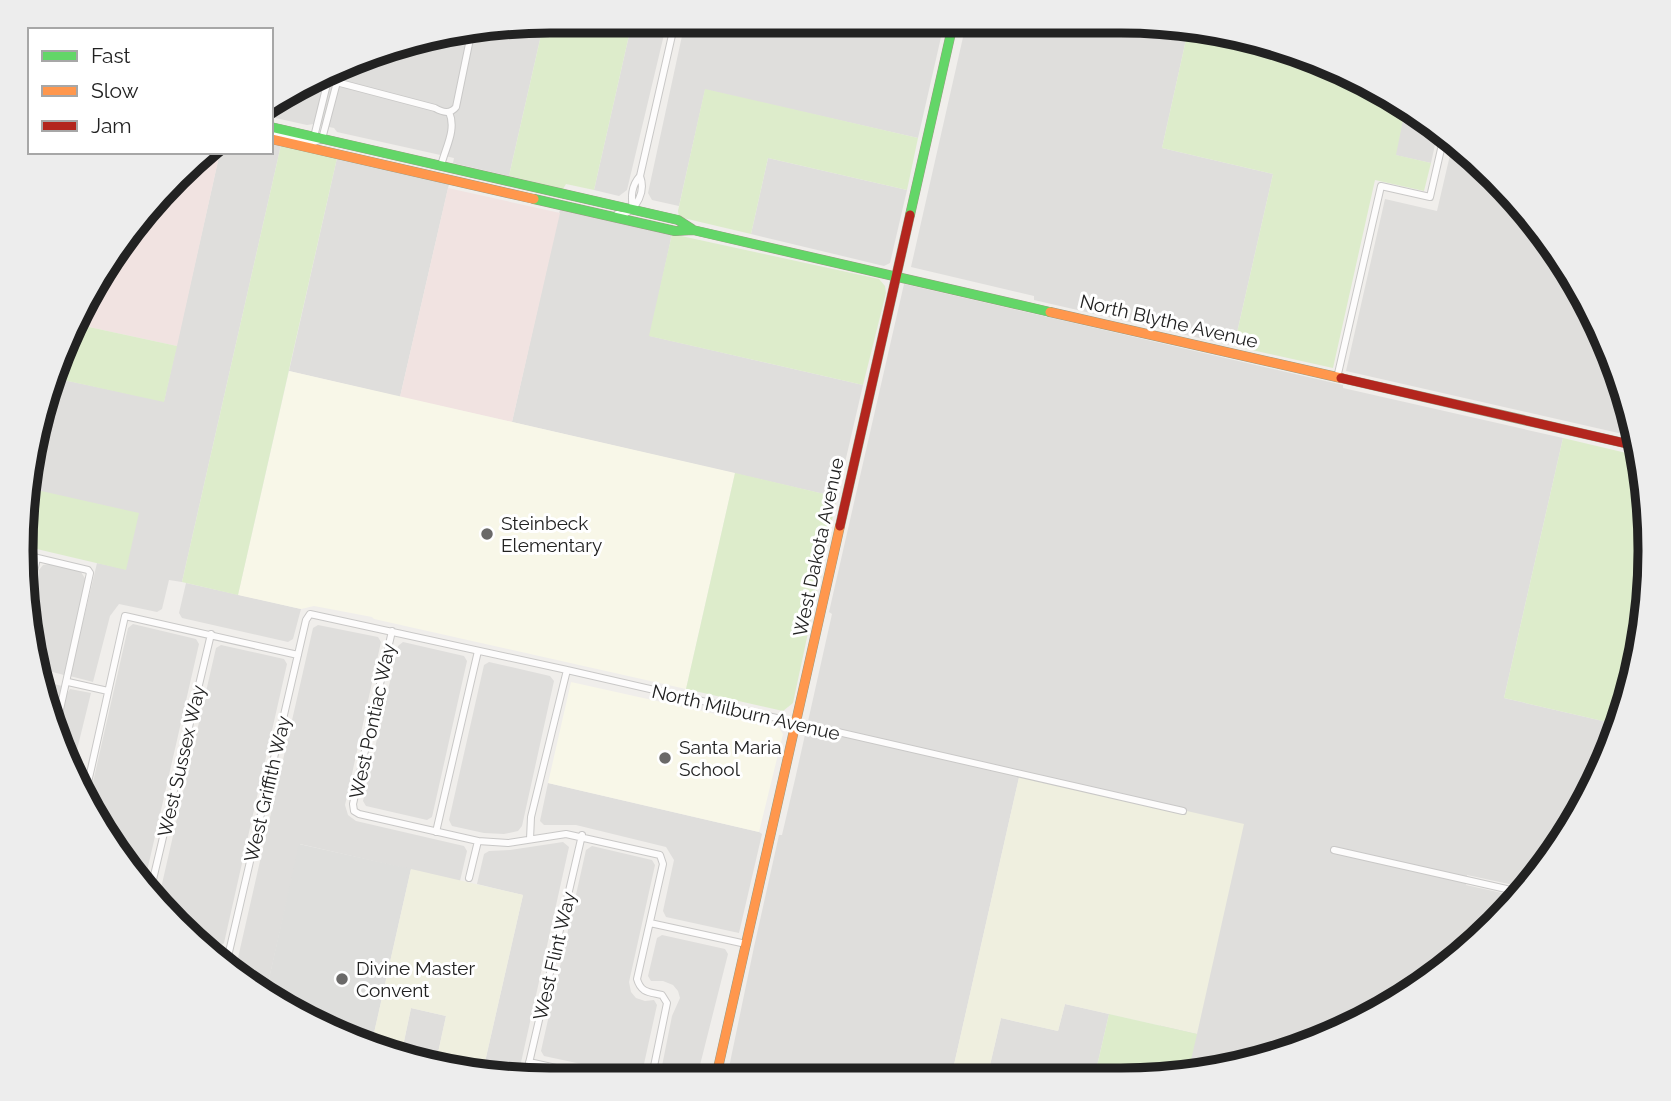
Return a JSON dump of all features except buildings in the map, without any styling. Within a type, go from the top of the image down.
[{"type":"street","points":[[633,210],[631,197],[635,182],[640,176],[672,33]]},
{"type":"street","name":"West Dakota Avenue","points":[[718,1068],[951,33]]},
{"type":"street","points":[[318,138],[331,108],[337,82],[435,108],[444,113],[449,112],[456,107],[467,40]]},
{"type":"street","points":[[318,138],[324,86]]},
{"type":"street","points":[[321,106],[331,108]]},
{"type":"street","points":[[441,166],[453,129],[449,112]]},
{"type":"street","name":"North Blythe Avenue","points":[[273,127],[677,220],[693,230]]},
{"type":"street","name":"North Blythe Avenue","points":[[273,137],[312,143],[318,138]]},
{"type":"street","name":"North Blythe Avenue","points":[[273,137],[675,231],[693,230],[1626,444]]},
{"type":"street","points":[[1337,378],[1381,186],[1430,197],[1442,145]]},
{"type":"street","points":[[464,183],[467,172]]},
{"type":"street","name":"North Blythe Avenue","points":[[561,205],[569,203],[623,215],[633,210]]},
{"type":"street","points":[[33,557],[88,570],[90,573],[60,713]]},
{"type":"street","points":[[34,573],[37,558]]},
{"type":"street","name":"North Milburn Avenue","points":[[310,614],[1183,811]]},
{"type":"street","name":"West Griffith Way","points":[[229,955],[306,620],[310,614]]},
{"type":"street","points":[[88,781],[125,616],[298,654]]},
{"type":"street","name":"West Pontiac Way","points":[[392,631],[353,804],[354,811],[436,832]]},
{"type":"street","name":"West Sussex Way","points":[[153,882],[211,634]]},
{"type":"street","points":[[478,651],[436,832],[478,842],[508,843],[550,834],[582,835],[657,852],[663,858],[637,979],[639,988],[662,995],[667,1003],[654,1068]]},
{"type":"street","points":[[530,839],[531,817],[567,670]]},
{"type":"street","points":[[68,682],[108,691]]},
{"type":"street","name":"West Flint Way","points":[[528,1067],[582,835]]},
{"type":"street","points":[[469,878],[478,842]]},
{"type":"street","points":[[1334,850],[1511,890]]},
{"type":"street","points":[[650,923],[746,944]]},
{"type":"street","points":[[529,1062],[556,1068]]},
{"type":"shaded area","points":[[541,33],[509,176],[453,163],[454,158],[337,132],[334,128],[273,117],[273,114],[353,73],[417,51],[483,38]]},
{"type":"shaded area","points":[[630,33],[664,33],[627,190],[619,196],[594,190]]},
{"type":"shaded area","points":[[683,33],[942,33],[918,138],[705,90],[679,206],[652,200],[648,193]]},
{"type":"shaded area","points":[[964,33],[1120,33],[1186,38],[1162,148],[1273,174],[1234,346],[1034,300],[1034,296],[911,267]]},
{"type":"shaded area","points":[[1403,117],[1436,141],[1431,163],[1395,155]]},
{"type":"shaded area","points":[[273,143],[281,145],[182,582],[169,580],[162,609],[157,612],[119,604],[110,616],[93,682],[70,676],[97,563],[126,569],[37,494],[43,450],[61,384],[63,380],[164,401],[220,154],[273,154]]},
{"type":"shaded area","points":[[1451,153],[1509,209],[1551,263],[1598,353],[1624,434],[1346,371],[1385,199],[1437,211]]},
{"type":"shaded area","points":[[220,154],[177,346],[85,326],[120,263],[140,236],[185,185]]},
{"type":"shaded area","points":[[337,158],[449,184],[400,397],[289,371]]},
{"type":"shaded area","points":[[768,158],[907,190],[890,263],[884,266],[751,234]]},
{"type":"shaded area","points":[[448,188],[560,213],[512,422],[400,397]]},
{"type":"shaded area","points":[[560,209],[672,234],[650,336],[863,385],[837,497],[512,422]]},
{"type":"shaded area","points":[[904,284],[1563,438],[1504,698],[1608,722],[1568,809],[1551,838],[1514,885],[1467,875],[1466,885],[1507,894],[1462,939],[1408,981],[1318,1028],[1254,1050],[1181,1064],[1020,773],[953,1068],[729,1068],[779,835],[782,835],[832,614],[829,612]]},
{"type":"shaded area","name":"Steinbeck Elementary","points":[[289,371],[735,473],[686,689],[372,617],[314,606],[301,609],[238,595]]},
{"type":"shaded area","points":[[43,565],[81,572],[86,580],[64,675],[48,671],[43,651],[35,590],[39,570]]},
{"type":"shaded area","points":[[186,583],[301,609],[293,639],[288,642],[182,618],[179,613]]},
{"type":"shaded area","points":[[133,624],[196,639],[199,644],[147,873],[120,838],[92,788],[128,628]]},
{"type":"shaded area","points":[[318,625],[378,637],[381,642],[345,805],[348,815],[356,821],[464,846],[467,851],[460,881],[300,844],[268,984],[237,962],[313,628]]},
{"type":"shaded area","points":[[403,642],[464,656],[467,661],[432,817],[427,820],[366,806],[363,801],[398,646]]},
{"type":"shaded area","points":[[221,645],[284,659],[287,664],[224,943],[219,947],[161,890],[216,648]]},
{"type":"shaded area","points":[[489,662],[550,676],[554,681],[522,826],[518,831],[504,834],[452,826],[449,820],[484,665]]},
{"type":"shaded area","name":"Santa Maria School","points":[[571,682],[779,728],[783,734],[759,832],[548,783]]},
{"type":"shaded area","points":[[51,683],[62,686],[58,706]]},
{"type":"shaded area","points":[[70,689],[91,693],[76,754],[61,717]]},
{"type":"shaded area","points":[[548,783],[762,834],[739,933],[666,917],[663,911],[674,860],[666,847],[576,825],[544,825],[540,821]]},
{"type":"shaded area","points":[[563,842],[569,847],[520,1067],[485,1063],[523,895],[477,884],[484,854],[489,851]]},
{"type":"shaded area","points":[[299,844],[411,869],[373,1036],[322,1014],[268,984]]},
{"type":"shaded area","points":[[592,846],[652,860],[655,865],[629,982],[631,992],[636,998],[654,1000],[657,1005],[643,1068],[600,1068],[544,1056],[541,1051],[586,850]]},
{"type":"shaded area","points":[[662,935],[725,949],[728,954],[699,1068],[662,1068],[672,1016],[680,998],[673,985],[663,981],[651,981],[648,976],[657,938]]},
{"type":"shaded area","points":[[1065,1004],[1109,1014],[1097,1068],[989,1068],[1001,1018],[1058,1031]]},
{"type":"shaded area","points":[[411,1008],[446,1016],[438,1055],[403,1046]]},
{"type":"green space","points":[[541,33],[630,33],[594,190],[566,184],[563,189],[509,176]]},
{"type":"green space","points":[[1186,38],[1221,43],[1287,61],[1349,87],[1404,117],[1396,155],[1431,163],[1424,191],[1375,180],[1333,368],[1234,346],[1273,174],[1162,148]]},
{"type":"green space","points":[[705,89],[918,138],[907,190],[768,158],[751,234],[679,217],[678,211]]},
{"type":"green space","points":[[281,145],[337,158],[238,595],[182,582]]},
{"type":"green space","points":[[672,234],[879,279],[885,286],[886,293],[863,385],[649,336]]},
{"type":"green space","points":[[85,326],[177,346],[164,402],[63,380]]},
{"type":"green space","points":[[1563,438],[1629,454],[1637,517],[1637,584],[1628,651],[1608,722],[1504,698]]},
{"type":"green space","points":[[735,473],[837,497],[793,703],[783,711],[686,689]]},
{"type":"green space","points":[[37,490],[139,513],[126,570],[33,548]]},
{"type":"green space","points":[[1020,773],[1244,824],[1197,1034],[1065,1004],[1058,1031],[1001,1018],[989,1068],[953,1068]]},
{"type":"green space","points":[[411,869],[523,895],[485,1063],[438,1055],[446,1016],[411,1008],[403,1046],[373,1036]]},
{"type":"green space","points":[[1109,1014],[1197,1034],[1190,1063],[1154,1067],[1097,1068]]},
{"type":"traffic: fast","points":[[910,215],[951,33]]},
{"type":"traffic: fast","points":[[273,127],[678,220],[692,229]]},
{"type":"traffic: fast","points":[[534,199],[675,231],[693,230],[1050,312]]},
{"type":"traffic: slow","points":[[273,139],[534,199]]},
{"type":"traffic: slow","points":[[1050,312],[1341,378]]},
{"type":"traffic: slow","points":[[718,1068],[840,526]]},
{"type":"traffic: jam","points":[[840,526],[910,215]]},
{"type":"traffic: jam","points":[[1341,378],[1626,444]]},
{"type":"place","name":"Steinbeck Elementary","points":[[487,534]]},
{"type":"place","name":"Santa Maria School","points":[[665,758]]},
{"type":"place","name":"Divine Master Convent","points":[[342,979]]}]
